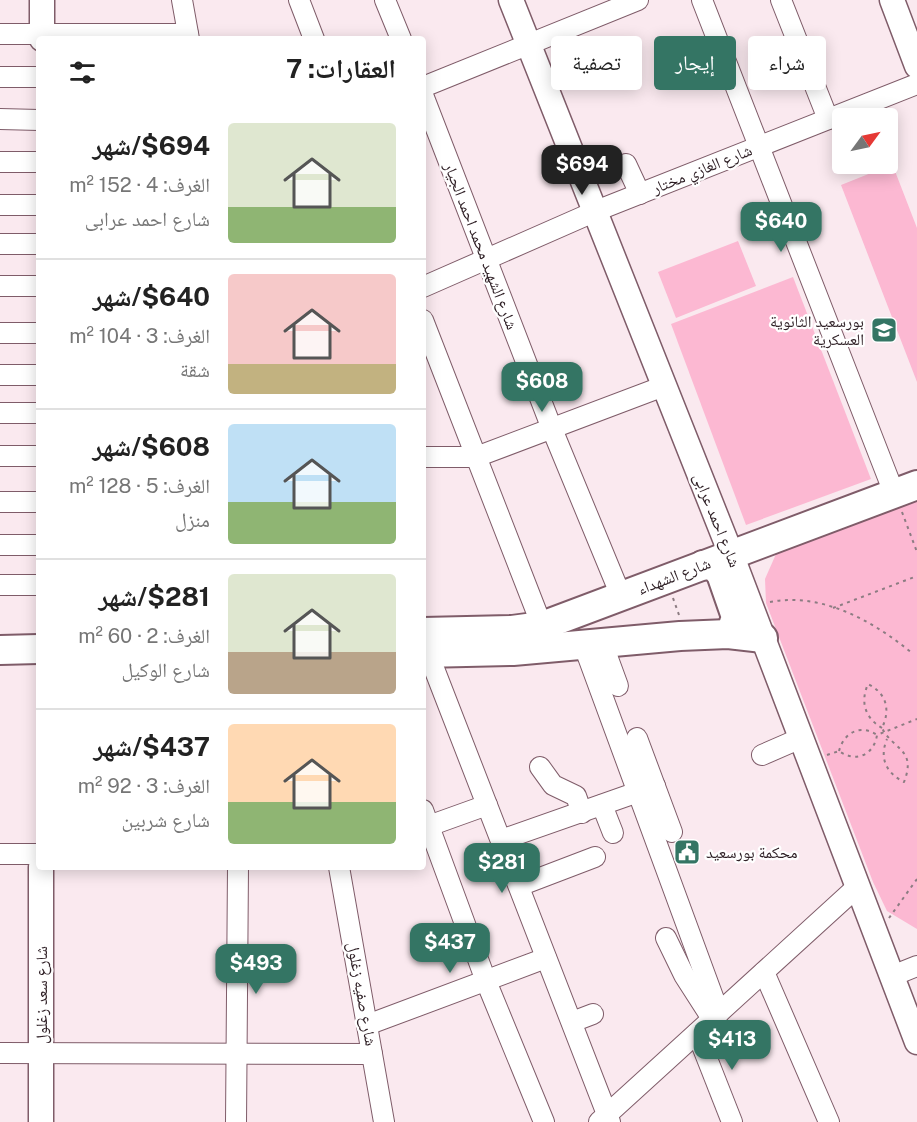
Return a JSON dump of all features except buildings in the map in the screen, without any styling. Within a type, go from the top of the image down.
[{"type":"highway","name":"شارع الشهداء","points":[[426,646],[542,626],[906,489]]},
{"type":"highway","points":[[703,565],[714,566],[721,574],[736,617],[728,634]]},
{"type":"highway","points":[[0,632],[36,632]]},
{"type":"highway","points":[[426,646],[513,651],[680,636],[728,634],[763,638]]},
{"type":"highway","points":[[0,650],[36,650]]},
{"type":"main road","points":[[42,0],[42,36]]},
{"type":"main road","name":"شارع احمد عرابى","points":[[511,0],[751,606],[917,1042]]},
{"type":"main road","points":[[892,0],[917,66]]},
{"type":"main road","name":"شارع سعد زغلول","points":[[41,870],[41,1122]]},
{"type":"street","points":[[182,0],[188,36]]},
{"type":"street","points":[[299,0],[313,36]]},
{"type":"street","points":[[385,0],[400,36]]},
{"type":"street","points":[[426,86],[528,44],[607,6],[638,0]]},
{"type":"street","points":[[702,0],[759,147],[906,489]]},
{"type":"street","points":[[781,0],[828,119]]},
{"type":"street","points":[[0,34],[36,37]]},
{"type":"street","points":[[0,77],[36,77]]},
{"type":"street","name":"شارع الغازي مختار","points":[[426,286],[596,211],[917,84]]},
{"type":"street","name":"شارع الشهيد محمد احمد الجيار","points":[[426,103],[552,429],[621,596]]},
{"type":"street","points":[[0,119],[36,120]]},
{"type":"street","points":[[0,162],[36,162]]},
{"type":"street","points":[[626,164],[640,194]]},
{"type":"street","points":[[0,205],[36,205]]},
{"type":"street","points":[[0,244],[36,244]]},
{"type":"street","points":[[0,286],[36,286]]},
{"type":"street","points":[[426,328],[542,626]]},
{"type":"street","points":[[0,333],[36,333]]},
{"type":"street","points":[[0,375],[36,375]]},
{"type":"street","points":[[426,457],[476,457],[664,386]]},
{"type":"street","points":[[0,413],[36,412]]},
{"type":"street","points":[[0,456],[36,456]]},
{"type":"street","points":[[0,502],[36,502]]},
{"type":"street","points":[[0,545],[36,545]]},
{"type":"street","points":[[0,585],[36,585]]},
{"type":"street","points":[[593,645],[618,686]]},
{"type":"street","points":[[593,645],[646,789],[715,1016]]},
{"type":"street","points":[[426,649],[572,1022],[606,1119],[857,887]]},
{"type":"street","points":[[637,738],[646,789],[672,832]]},
{"type":"street","points":[[762,755],[801,738]]},
{"type":"street","points":[[540,767],[553,785],[576,796],[582,813]]},
{"type":"street","points":[[501,840],[646,789]]},
{"type":"street","points":[[426,822],[487,805]]},
{"type":"street","points":[[602,806],[613,833]]},
{"type":"street","points":[[426,825],[486,981],[544,1122]]},
{"type":"street","points":[[0,854],[36,854]]},
{"type":"street","points":[[519,886],[595,857]]},
{"type":"street","points":[[236,1122],[238,870]]},
{"type":"street","name":"شارع صفيه زغلول","points":[[340,870],[384,1122]]},
{"type":"street","points":[[666,938],[684,975],[715,1016]]},
{"type":"street","points":[[367,1024],[546,958]]},
{"type":"street","points":[[892,976],[917,966]]},
{"type":"street","points":[[764,972],[829,1122]]},
{"type":"street","points":[[572,1022],[593,1014]]},
{"type":"street","points":[[697,1033],[732,1122]]},
{"type":"street","points":[[0,1053],[372,1054]]},
{"type":"path","points":[[906,489],[917,552]]},
{"type":"path","points":[[833,608],[917,576]]},
{"type":"path","points":[[661,581],[677,609],[680,636]]},
{"type":"path","points":[[751,606],[774,601],[796,600],[833,608],[874,626],[912,653]]},
{"type":"path","points":[[882,728],[886,720],[886,702],[882,694],[868,684],[863,700],[865,709],[868,717],[882,728],[887,739],[902,748],[906,756],[907,774],[904,782],[889,772],[885,764],[883,756],[887,739]]},
{"type":"path","points":[[877,735],[917,719]]},
{"type":"path","points":[[840,751],[845,738],[857,730],[871,731],[877,735]]},
{"type":"path","points":[[810,762],[840,751],[853,757],[867,754],[876,743],[877,735]]},
{"type":"path","points":[[875,934],[917,879]]},
{"type":"shaded area","points":[[868,174],[896,174],[917,228],[917,382],[841,185]]},
{"type":"shaded area","points":[[738,241],[756,286],[676,318],[658,272]]},
{"type":"shaded area","points":[[793,277],[871,479],[746,525],[671,324]]},
{"type":"shaded area","points":[[917,492],[917,929],[887,911],[873,882],[766,603],[765,579],[776,554],[794,539]]},
{"type":"place","name":"بورسعيد الثانوية العسكرية","points":[[884,330]]},
{"type":"place","name":"محكمة بورسعيد","points":[[687,852]]}]
